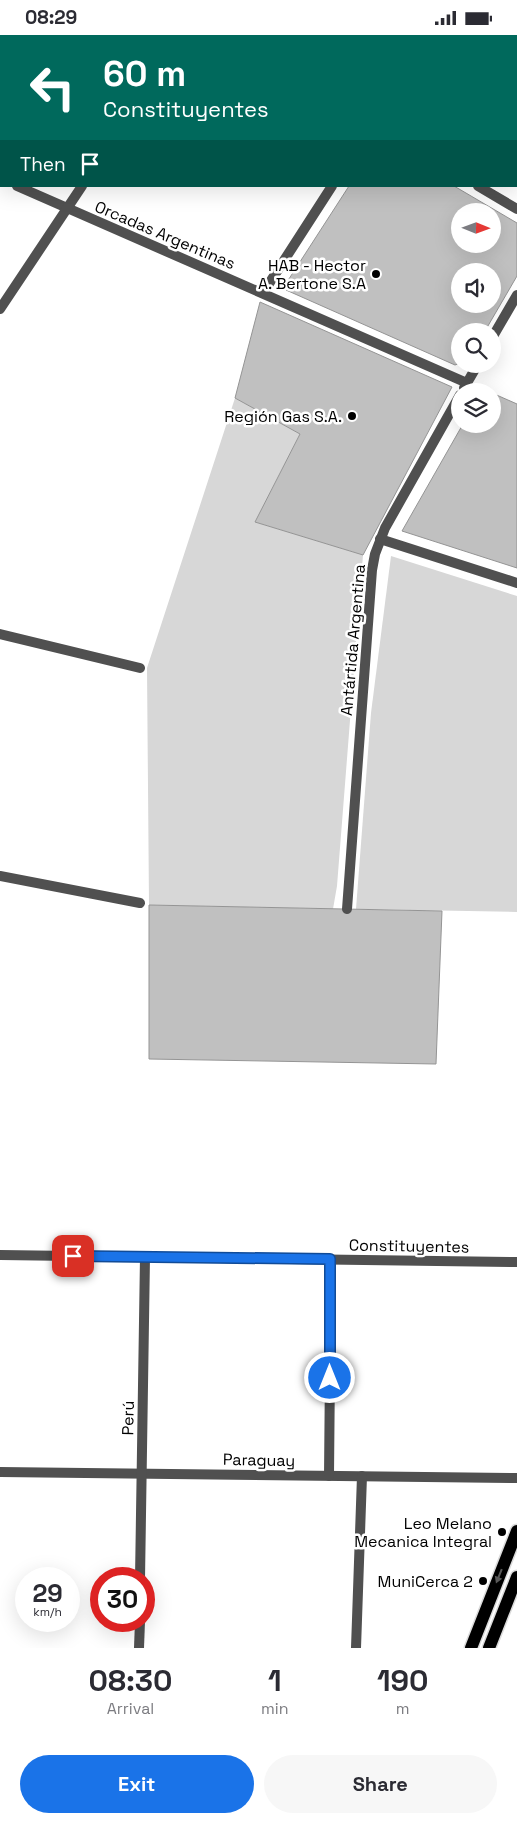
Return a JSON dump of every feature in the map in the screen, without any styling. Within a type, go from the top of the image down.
[{"type":"main road","points":[[471,1648],[517,1531]]},
{"type":"main road","points":[[490,1648],[517,1577]]},
{"type":"street","name":"Orcadas Argentinas","points":[[19,187],[263,293],[455,383]]},
{"type":"street","points":[[0,309],[81,187]]},
{"type":"street","points":[[263,293],[331,187]]},
{"type":"street","points":[[480,187],[517,209]]},
{"type":"street","points":[[500,323],[517,295]]},
{"type":"street","name":"Antártida Argentina","points":[[347,909],[372,571],[380,539],[451,411]]},
{"type":"street","points":[[380,539],[517,583]]},
{"type":"street","points":[[0,634],[140,668]]},
{"type":"street","points":[[0,875],[140,903]]},
{"type":"street","name":"Constituyentes","points":[[0,1255],[517,1262]]},
{"type":"street","name":"Perú","points":[[140,1567],[145,1257]]},
{"type":"street","points":[[329,1476],[330,1259]]},
{"type":"street","name":"Paraguay","points":[[0,1472],[517,1478]]},
{"type":"street","points":[[356,1648],[362,1476]]},
{"type":"street","points":[[139,1648],[140,1632]]},
{"type":"shaded area","points":[[235,398],[300,434],[255,522],[363,555],[337,886],[333,909],[149,905],[147,668]]},
{"type":"shaded area","points":[[391,556],[517,596],[517,912],[356,909],[371,713]]},
{"type":"building","name":"HAB - Hector A. Bertone S.A","points":[[348,187],[456,187],[483,203],[451,203],[451,253],[501,253],[501,214],[517,223],[517,276],[501,304],[501,263],[451,263],[451,313],[495,313],[490,323],[451,323],[451,363],[286,290],[285,285]]},
{"type":"building","name":"Región Gas S.A.","points":[[260,302],[451,387],[363,555],[255,522],[300,434],[235,398]]},
{"type":"building","points":[[501,397],[517,404],[517,568],[402,531],[458,433],[501,433]]},
{"type":"building","points":[[149,905],[442,911],[436,1064],[149,1059]]},
{"type":"place","name":"HAB - Hector A. Bertone S.A","points":[[376,274]]},
{"type":"place","name":"Región Gas S.A.","points":[[352,416]]},
{"type":"place","name":"Leo Melano Mecanica Integral","points":[[502,1532]]},
{"type":"place","name":"MuniCerca 2","points":[[483,1581]]},
{"type":"route","points":[[73,1256],[330,1259],[330,1378]]}]
